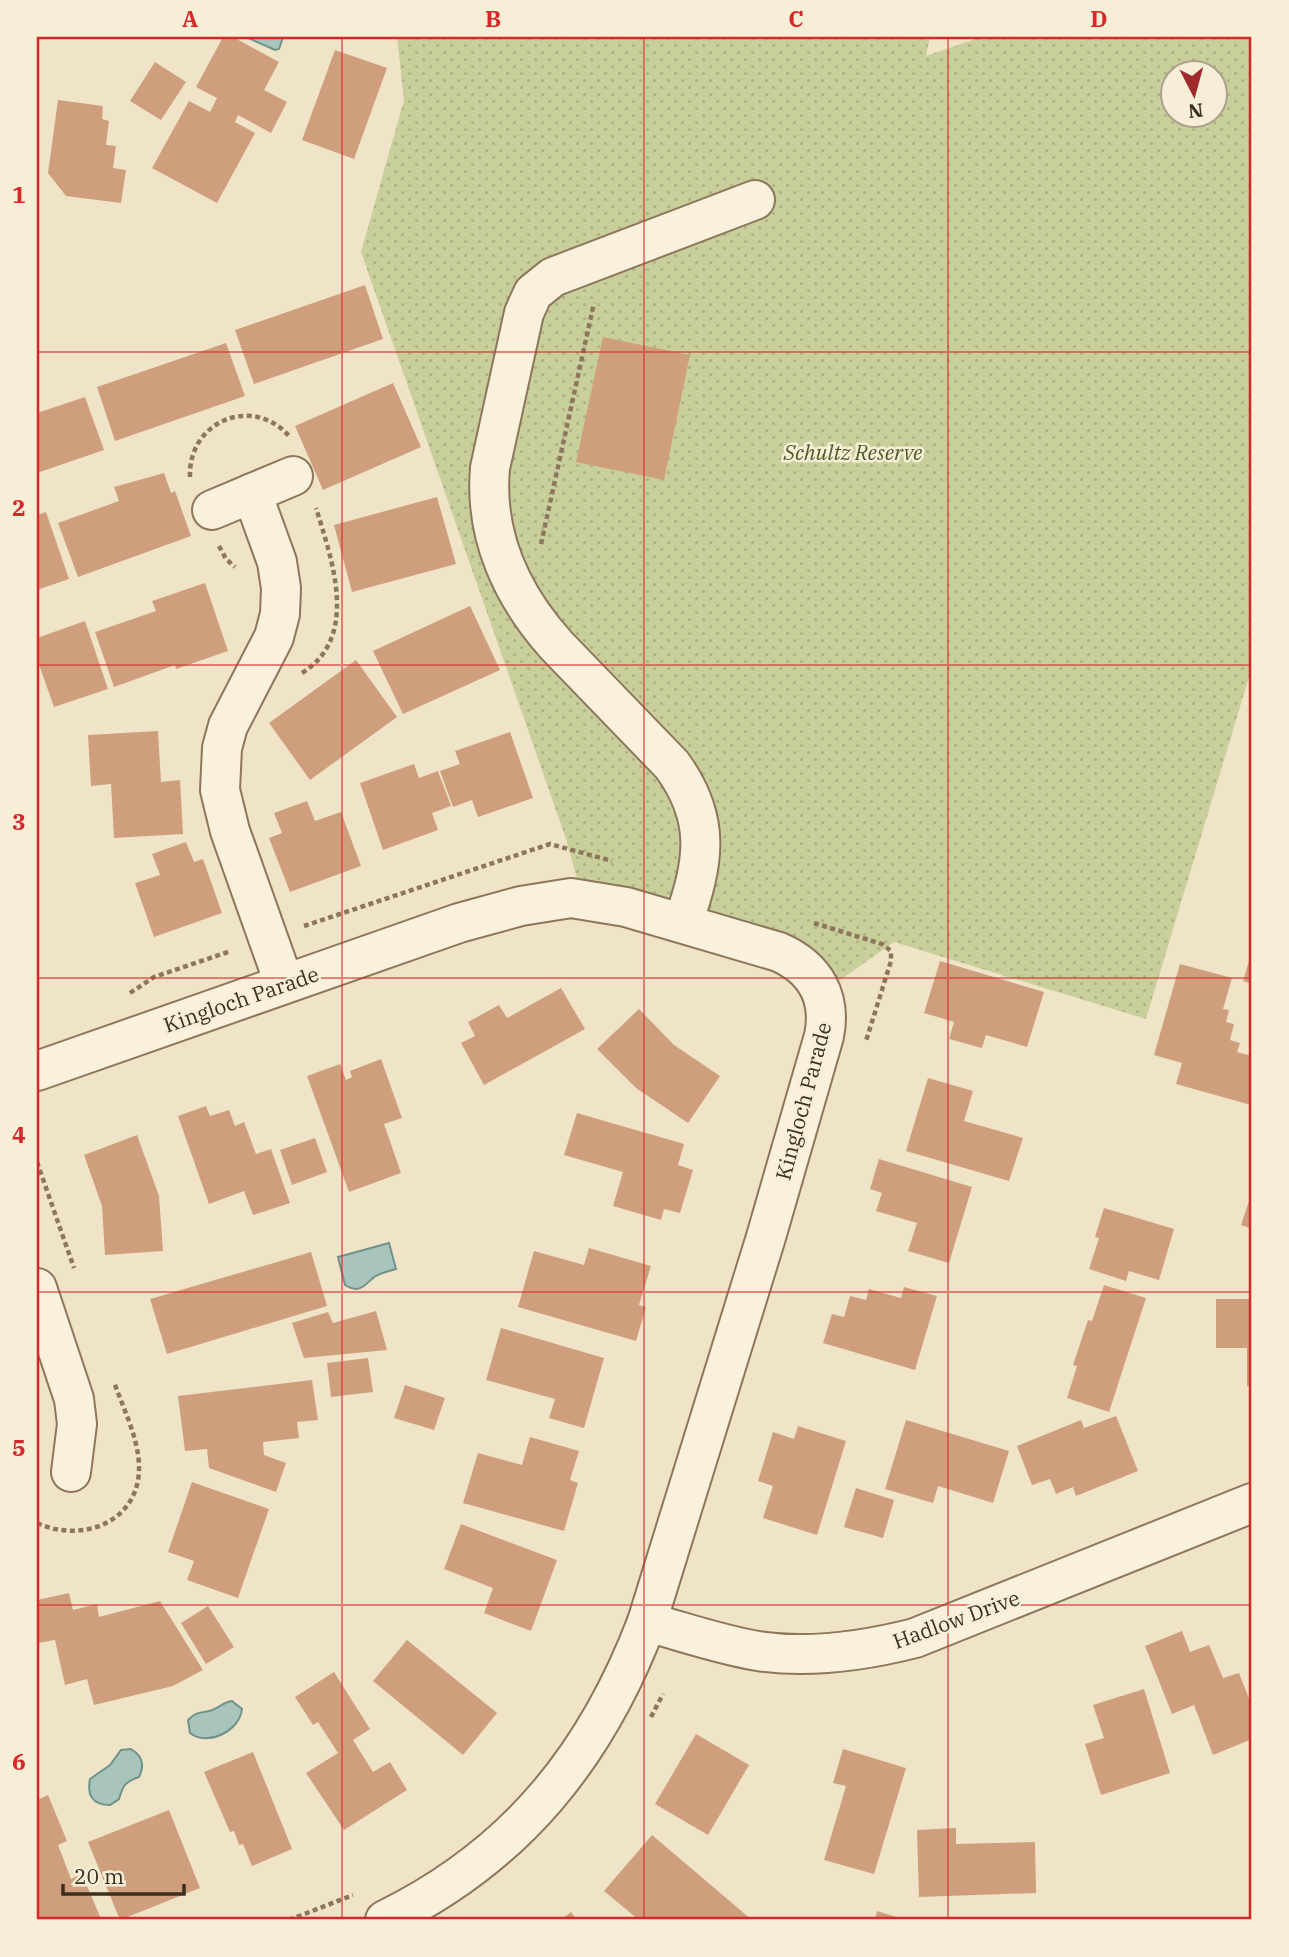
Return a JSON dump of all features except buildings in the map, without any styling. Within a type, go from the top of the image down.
[{"type":"street","points":[[683,923],[701,866],[702,843],[698,822],[684,782],[672,765],[540,627],[527,607],[496,544],[488,490],[524,313],[533,293],[553,277],[755,200]]},
{"type":"street","points":[[212,510],[293,475]]},
{"type":"street","points":[[253,493],[277,562],[281,588],[280,614],[274,637],[228,726],[222,748],[220,790],[230,831],[284,984]]},
{"type":"street","name":"Kingloch Parade","points":[[37,1071],[459,923],[545,900],[571,898],[599,902],[683,923],[794,958],[815,978],[823,992],[827,1022],[766,1237],[647,1622],[623,1682],[573,1765],[517,1829],[484,1857],[431,1894],[385,1920]]},
{"type":"street","points":[[37,1288],[74,1399],[77,1424],[71,1472]]},
{"type":"street","name":"Hadlow Drive","points":[[647,1622],[759,1651],[843,1653],[880,1647],[915,1638],[1252,1503]]},
{"type":"path","points":[[527,607],[604,258]]},
{"type":"path","points":[[302,927],[550,844],[622,864]]},
{"type":"path","points":[[802,919],[882,944],[891,951],[891,961],[863,1053]]},
{"type":"path","points":[[127,995],[154,977],[237,949]]},
{"type":"path","points":[[289,1920],[359,1891]]},
{"type":"green space","name":"Schultz Reserve","points":[[397,37],[930,37],[926,56],[981,37],[1252,37],[1252,667],[1146,1019],[894,942],[823,992],[815,978],[583,900],[565,836],[361,252],[404,100]]},
{"type":"water","points":[[246,37],[283,37],[279,49],[275,50]]},
{"type":"water","points":[[389,1243],[396,1269],[376,1276],[358,1289],[345,1285],[338,1257]]},
{"type":"water","points":[[232,1701],[242,1709],[240,1717],[229,1730],[222,1735],[205,1738],[190,1733],[188,1720],[193,1716]]},
{"type":"water","points":[[131,1749],[142,1761],[139,1777],[125,1785],[119,1799],[110,1805],[95,1801],[89,1790],[90,1779],[110,1765],[121,1750]]}]
